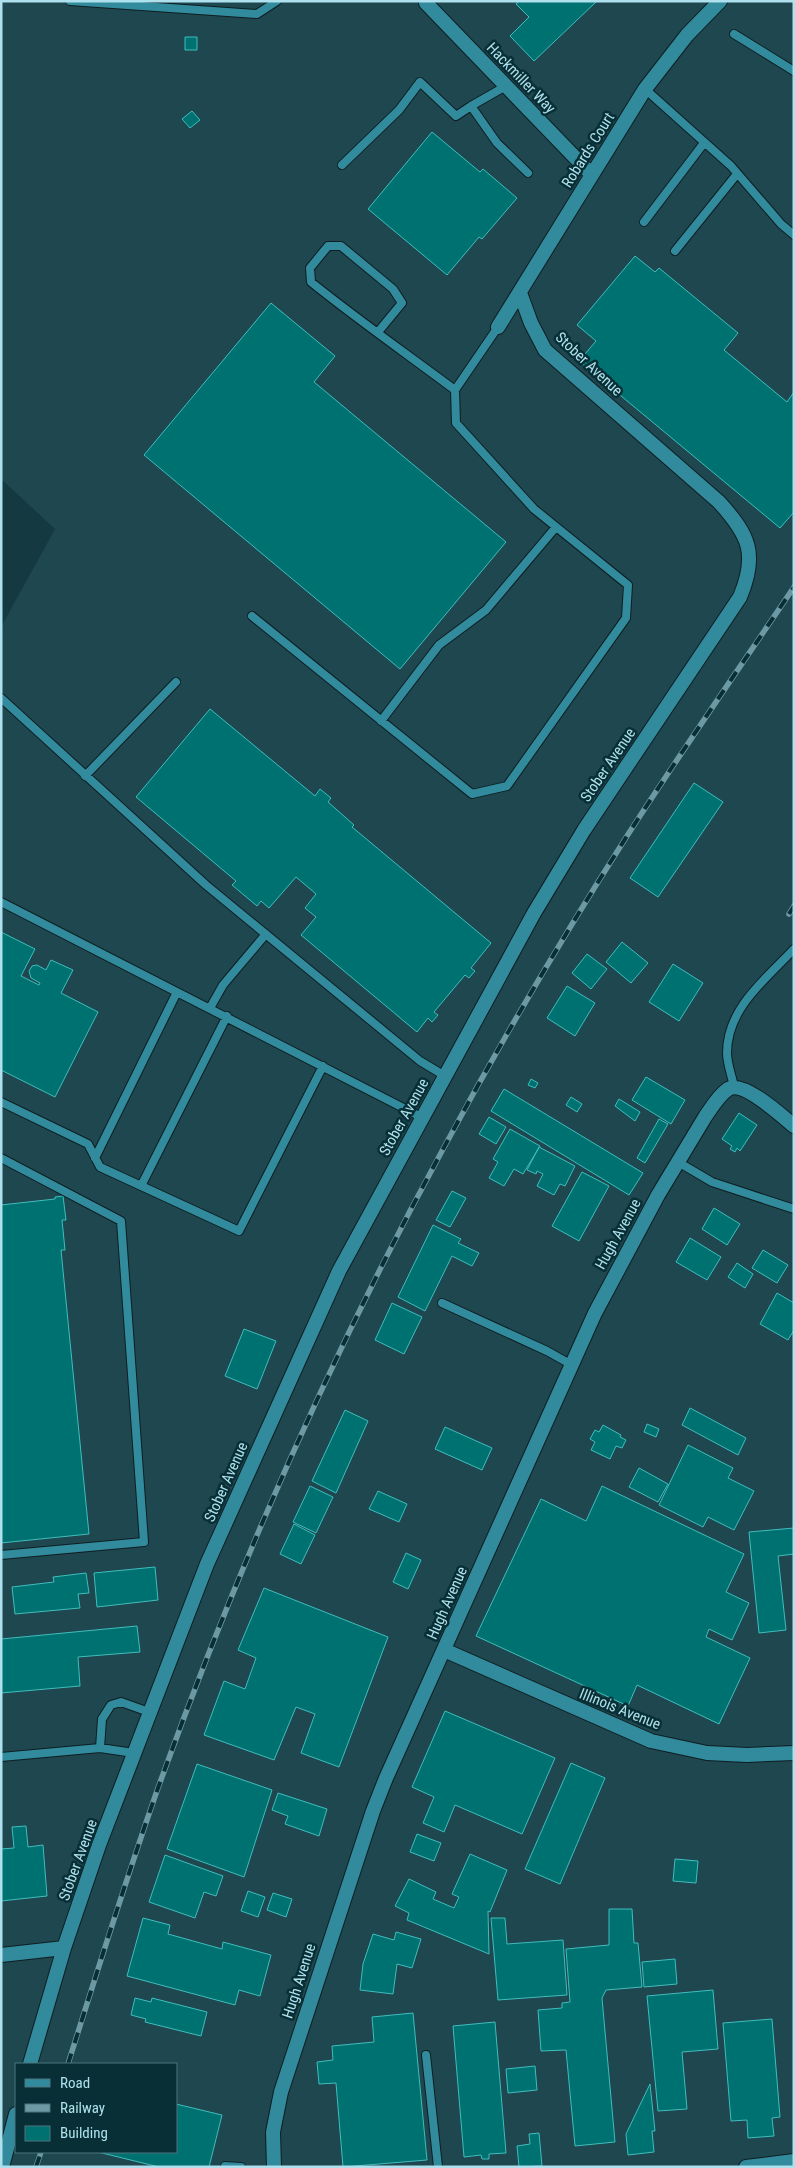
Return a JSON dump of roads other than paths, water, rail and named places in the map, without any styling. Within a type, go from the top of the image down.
[{"type":"street","name":"Robards Court","points":[[498,327],[645,90],[687,35],[720,1]]},
{"type":"street","name":"Hackmiller Way","points":[[426,3],[592,175]]},
{"type":"street","name":"Stober Avenue","points":[[30,2063],[64,1948],[149,1712],[206,1564],[338,1271],[534,913],[584,830],[740,598],[748,579],[747,537],[737,521],[720,502],[545,350],[531,323],[520,293]]},
{"type":"street","points":[[734,1087],[747,1090],[794,1126]]},
{"type":"street","name":"Hugh Avenue","points":[[274,2167],[274,2119],[303,2022],[373,1811],[620,1261],[678,1162],[719,1097],[734,1087]]},
{"type":"street","name":"Illinois Avenue","points":[[444,1650],[651,1741],[707,1753],[747,1755],[794,1753]]},
{"type":"street","points":[[1,1955],[64,1948]]},
{"type":"street","points":[[2,2167],[15,2118]]},
{"type":"street","points":[[746,2167],[794,2161]]},
{"type":"lane","points":[[70,1],[257,14],[276,1]]},
{"type":"lane","points":[[734,34],[794,71]]},
{"type":"lane","points":[[342,165],[399,110],[420,82],[456,116],[506,86]]},
{"type":"lane","points":[[645,90],[737,174],[781,224],[794,235]]},
{"type":"lane","points":[[471,106],[497,143],[528,173]]},
{"type":"lane","points":[[644,222],[704,143]]},
{"type":"lane","points":[[675,251],[737,174]]},
{"type":"lane","points":[[378,332],[402,303],[393,289],[341,246],[328,246],[310,268],[311,282],[364,324],[378,332],[455,390]]},
{"type":"lane","points":[[252,616],[472,794],[506,786],[626,618],[628,586],[534,509],[456,424],[455,390],[498,327]]},
{"type":"lane","points":[[381,721],[439,645],[486,610],[556,527]]},
{"type":"lane","points":[[85,776],[176,682]]},
{"type":"lane","points":[[1,698],[206,885],[420,1061],[445,1076]]},
{"type":"lane","points":[[1,902],[423,1118]]},
{"type":"lane","points":[[210,1008],[223,985],[266,934]]},
{"type":"lane","points":[[734,1087],[727,1054],[730,1028],[743,1003],[794,950]]},
{"type":"lane","points":[[95,1158],[177,992]]},
{"type":"lane","points":[[141,1186],[227,1016]]},
{"type":"lane","points":[[1,1102],[88,1144],[100,1167],[239,1231],[323,1066]]},
{"type":"lane","points":[[1,1158],[121,1221],[144,1542],[1,1554]]},
{"type":"lane","points":[[678,1162],[712,1182],[794,1208]]},
{"type":"lane","points":[[442,1303],[547,1351],[572,1365]]},
{"type":"lane","points":[[100,1748],[102,1719],[111,1705],[121,1702],[149,1712]]},
{"type":"lane","points":[[1,1757],[100,1748],[134,1753]]},
{"type":"lane","points":[[426,2055],[438,2167]]},
{"type":"lane","points":[[225,2166],[241,2167]]},
{"type":"railway","points":[[68,2063],[158,1788],[188,1706],[253,1544],[324,1384],[362,1306],[401,1228],[464,1111],[555,952],[647,805],[794,587]]},
{"type":"railway","points":[[789,914],[794,906]]},
{"type":"railway","points":[[36,2167],[41,2153]]}]
